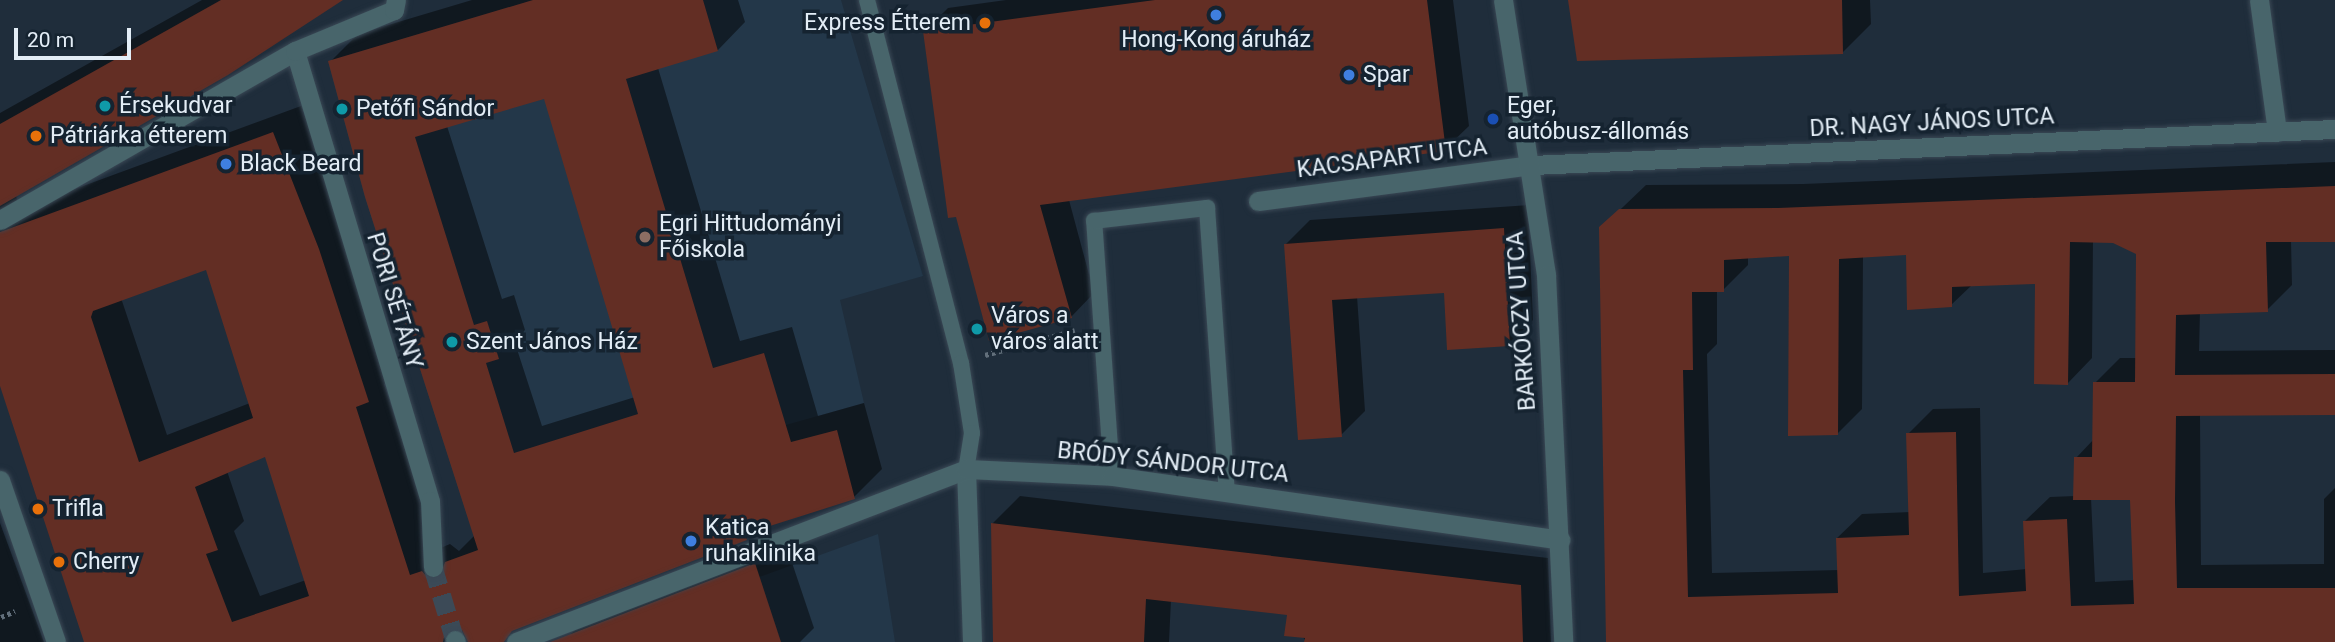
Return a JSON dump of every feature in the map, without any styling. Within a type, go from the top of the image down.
[{"type":"street","points":[[0,220],[295,51],[394,10],[396,0]]},
{"type":"street","name":"BARKÓCZY UTCA","points":[[1503,0],[1532,165],[1546,275],[1563,642]]},
{"type":"street","points":[[2259,0],[2277,132]]},
{"type":"street","name":"PORI SÉTÁNY","points":[[295,51],[430,501],[433,567]]},
{"type":"street","name":"DR. NAGY JÁNOS UTCA","points":[[1532,165],[2335,130]]},
{"type":"street","name":"KACSAPART UTCA","points":[[1258,201],[1532,165]]},
{"type":"street","points":[[966,469],[972,642]]},
{"type":"street","name":"BRÓDY SÁNDOR UTCA","points":[[516,642],[966,469],[1112,476],[1560,540]]},
{"type":"street","points":[[0,480],[56,642]]},
{"type":"lane","points":[[867,0],[961,363],[972,433],[966,469]]},
{"type":"lane","points":[[1112,476],[1094,221],[1207,208],[1227,491]]},
{"type":"path","points":[[1000,351],[1101,323]]},
{"type":"shaded area","name":"Egri Hittudományi Főiskola","points":[[533,0],[841,0],[923,276],[840,300],[864,403],[467,515],[365,197],[328,61]]},
{"type":"shaded area","points":[[878,534],[895,642],[572,642],[759,577]]},
{"type":"building","name":"Érsekudvar","points":[[221,0],[343,0],[228,75],[0,206],[0,124]]},
{"type":"building","points":[[533,0],[703,0],[718,51],[626,79],[713,368],[764,353],[791,442],[837,430],[855,499],[745,534],[747,540],[512,631],[504,642],[468,642],[462,630],[455,628],[445,633],[443,642],[84,642],[0,386],[0,232],[273,132],[319,249],[369,402],[356,407],[410,575],[422,571],[428,578],[439,578],[445,562],[478,550],[365,197],[328,61]],"holes":[[[544,99],[638,414],[514,453],[486,363],[499,359],[487,321],[474,325],[415,137]],[[206,270],[253,418],[139,462],[91,317],[93,311]],[[265,457],[309,596],[232,622],[206,554],[218,550],[195,487]]]},
{"type":"building","points":[[1155,0],[1427,0],[1446,151],[1040,205],[1072,318],[989,341],[956,217],[948,218],[923,31]]},
{"type":"building","points":[[1568,0],[1842,0],[1843,54],[1577,61]]},
{"type":"building","points":[[2335,186],[2335,242],[2266,242],[2268,312],[2176,315],[2175,375],[2335,374],[2335,415],[2176,416],[2175,501],[2177,588],[2335,588],[2335,642],[1606,642],[1599,227],[1619,209],[1777,208]],"holes":[[[2070,242],[2113,243],[2136,254],[2135,382],[2093,382],[2092,457],[2074,457],[2073,500],[2130,500],[2134,604],[2071,606],[2067,519],[2023,521],[2026,591],[1959,596],[1956,432],[1906,433],[1909,535],[1836,538],[1838,593],[1688,597],[1683,370],[1693,370],[1692,292],[1724,292],[1724,260],[1789,256],[1788,436],[1838,435],[1839,259],[1906,255],[1907,310],[1952,307],[1952,287],[2035,284],[2034,384],[2068,385]]]},
{"type":"building","points":[[1504,228],[1510,346],[1447,350],[1444,293],[1332,300],[1342,437],[1298,440],[1284,244]]},
{"type":"building","points":[[991,523],[1521,585],[1523,642],[1304,642],[1305,638],[1284,636],[1287,615],[1146,599],[1144,642],[993,642]]},
{"type":"building","points":[[755,563],[781,642],[550,642]]},
{"type":"tunnel","points":[[433,567],[455,640]]},
{"type":"place","name":"Hong-Kong áruház","points":[[1216,15]]},
{"type":"place","name":"Express Étterem","points":[[985,23]]},
{"type":"place","name":"Spar","points":[[1349,75]]},
{"type":"place","name":"Érsekudvar","points":[[105,106]]},
{"type":"place","name":"Petőfi Sándor","points":[[342,109]]},
{"type":"place","name":"Eger, autóbusz-állomás","points":[[1493,119]]},
{"type":"place","name":"Pátriárka étterem","points":[[36,136]]},
{"type":"place","name":"Black Beard","points":[[226,164]]},
{"type":"place","name":"Egri Hittudományi Főiskola","points":[[645,237]]},
{"type":"place","name":"Város a város alatt","points":[[977,329]]},
{"type":"place","name":"Szent János Ház","points":[[452,342]]},
{"type":"place","name":"Trifla","points":[[38,509]]},
{"type":"place","name":"Katica ruhaklinika","points":[[691,541]]},
{"type":"place","name":"Cherry","points":[[59,562]]}]
